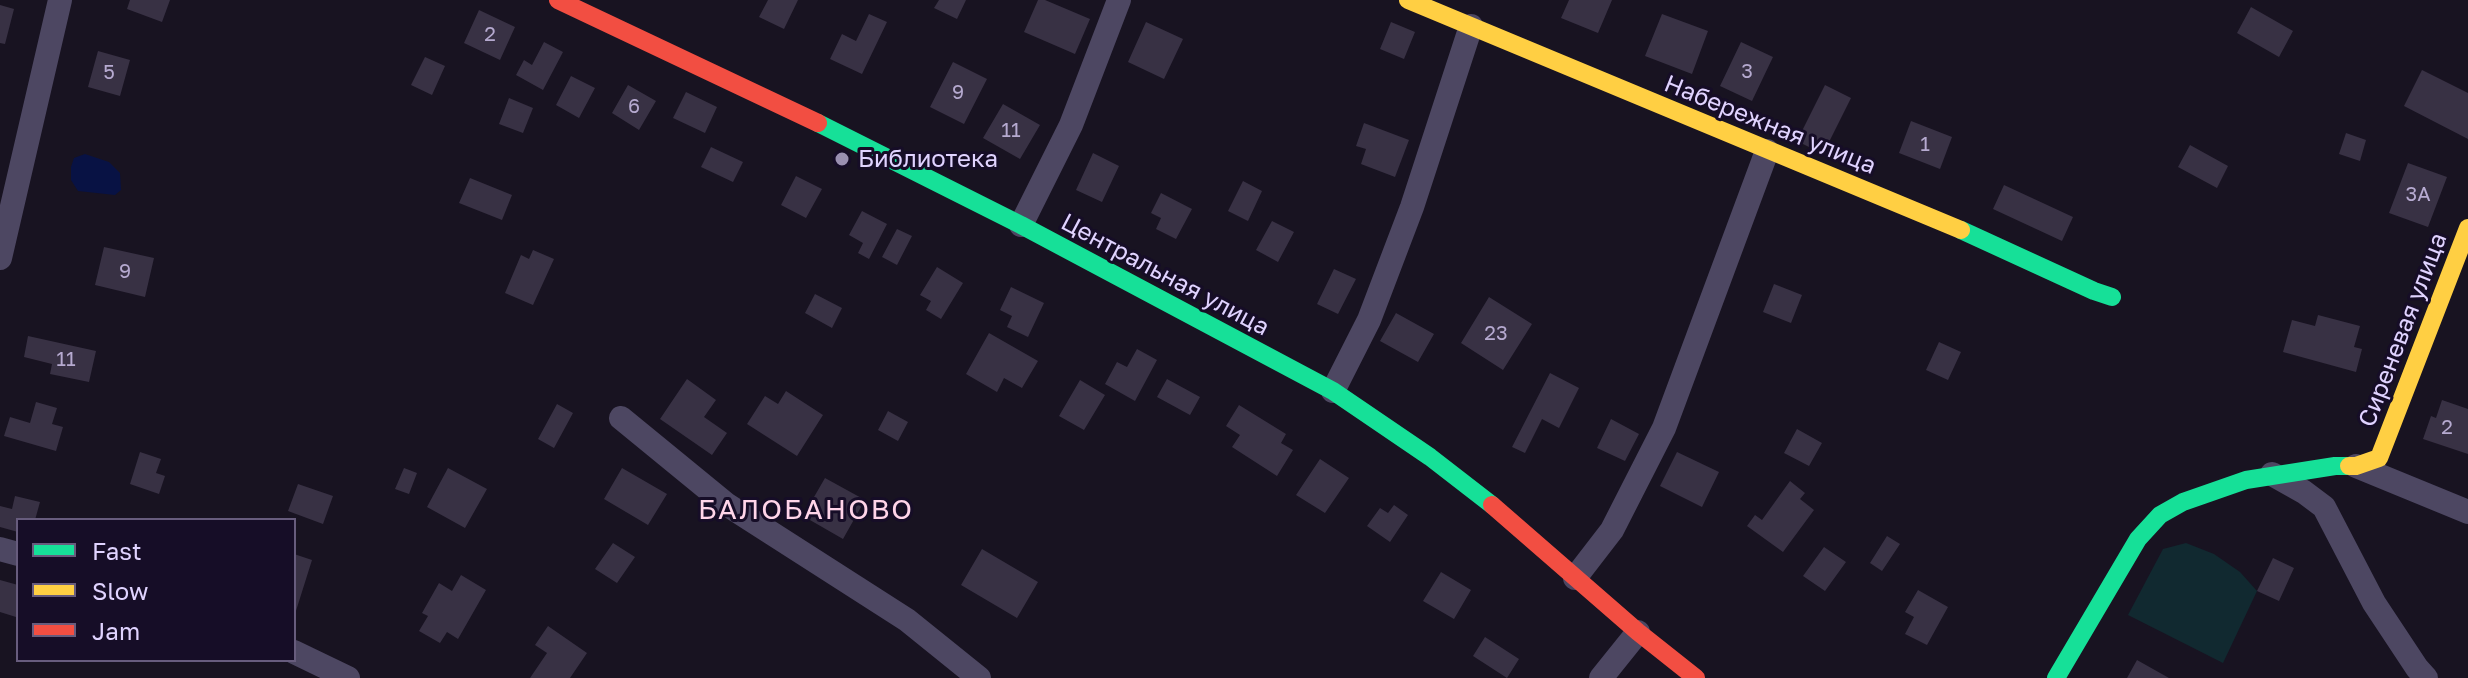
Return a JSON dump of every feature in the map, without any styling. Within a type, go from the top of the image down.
[{"type":"street","points":[[0,258],[60,0]]},
{"type":"street","name":"Центральная улица","points":[[558,0],[792,110],[1021,225],[1333,391],[1430,457],[1496,508],[1638,632],[1696,678]]},
{"type":"street","points":[[1021,225],[1071,125],[1119,0]]},
{"type":"street","name":"Набережная улица","points":[[1408,0],[1955,227],[2112,297]]},
{"type":"street","points":[[1333,391],[1369,320],[1412,207],[1471,26]]},
{"type":"street","points":[[1575,578],[1612,530],[1664,428],[1767,151]]},
{"type":"street","name":"Сиреневая улица","points":[[2356,466],[2379,458],[2468,228]]},
{"type":"street","points":[[621,418],[726,504],[907,620],[979,678]]},
{"type":"street","points":[[2056,678],[2138,539],[2160,515],[2183,502],[2272,474],[2356,466],[2468,512]]},
{"type":"street","points":[[2272,474],[2324,507],[2374,603],[2426,678]]},
{"type":"street","points":[[1601,678],[1638,632]]},
{"type":"street","points":[[296,653],[348,678]]},
{"type":"shaded area","points":[[85,154],[109,162],[120,173],[121,190],[115,195],[78,191],[71,180],[71,167],[74,158]]},
{"type":"shaded area","points":[[2186,543],[2214,554],[2240,572],[2257,591],[2223,663],[2128,615],[2163,549]]},
{"type":"building","points":[[130,0],[170,0],[162,22],[127,9]]},
{"type":"building","points":[[768,0],[798,0],[784,29],[759,17]]},
{"type":"building","points":[[939,0],[966,0],[957,19],[934,8]]},
{"type":"building","points":[[1038,0],[1045,0],[1090,19],[1075,54],[1024,32]]},
{"type":"building","points":[[1569,0],[1612,0],[1598,33],[1561,18]]},
{"type":"building","points":[[0,5],[14,9],[5,44],[0,43]]},
{"type":"building","points":[[2251,7],[2293,31],[2279,57],[2237,33]]},
{"type":"building","points":[[479,10],[515,27],[500,60],[464,43]]},
{"type":"building","points":[[869,14],[887,22],[862,74],[830,59],[842,34],[856,41]]},
{"type":"building","points":[[1662,14],[1708,31],[1692,74],[1645,56]]},
{"type":"building","points":[[1146,22],[1183,39],[1164,79],[1128,62]]},
{"type":"building","points":[[1391,22],[1415,32],[1404,59],[1380,49]]},
{"type":"building","points":[[544,42],[563,52],[543,90],[516,75],[524,60],[532,65]]},
{"type":"building","points":[[1741,42],[1773,57],[1752,101],[1720,86]]},
{"type":"building","points":[[98,51],[130,60],[120,96],[88,87]]},
{"type":"building","points":[[425,57],[445,66],[432,95],[411,85]]},
{"type":"building","points":[[953,62],[987,79],[964,124],[930,107]]},
{"type":"building","points":[[2422,70],[2468,93],[2468,139],[2404,106]]},
{"type":"building","points":[[571,76],[595,88],[579,118],[556,105]]},
{"type":"building","points":[[628,85],[656,101],[639,130],[612,113]]},
{"type":"building","points":[[1825,85],[1851,98],[1823,154],[1797,141]]},
{"type":"building","points":[[686,92],[717,107],[705,133],[673,118]]},
{"type":"building","points":[[509,98],[533,108],[523,133],[499,124]]},
{"type":"building","points":[[1003,104],[1040,125],[1020,159],[983,138]]},
{"type":"building","points":[[1911,121],[1952,137],[1940,169],[1899,153]]},
{"type":"building","points":[[1364,123],[1409,140],[1395,177],[1361,164],[1366,149],[1356,146]]},
{"type":"building","points":[[2346,133],[2366,140],[2360,161],[2339,154]]},
{"type":"building","points":[[2190,145],[2228,166],[2217,188],[2178,167]]},
{"type":"building","points":[[711,147],[743,162],[733,182],[701,167]]},
{"type":"building","points":[[1093,153],[1119,166],[1102,202],[1076,190]]},
{"type":"building","points":[[2408,163],[2447,177],[2428,227],[2389,213]]},
{"type":"building","points":[[796,176],[822,189],[806,218],[781,205]]},
{"type":"building","points":[[470,178],[512,195],[502,220],[459,203]]},
{"type":"building","points":[[1243,181],[1262,191],[1248,221],[1228,211]]},
{"type":"building","points":[[2004,185],[2073,217],[2062,241],[1993,209]]},
{"type":"building","points":[[1161,193],[1192,209],[1176,239],[1156,229],[1161,218],[1151,213]]},
{"type":"building","points":[[862,211],[887,224],[869,259],[858,253],[863,243],[849,235]]},
{"type":"building","points":[[1272,221],[1294,232],[1278,262],[1256,250]]},
{"type":"building","points":[[897,229],[912,236],[897,265],[882,257]]},
{"type":"building","points":[[104,247],[154,258],[145,297],[95,285]]},
{"type":"building","points":[[533,250],[554,259],[533,305],[505,293],[521,255],[529,259]]},
{"type":"building","points":[[937,267],[963,283],[941,319],[926,310],[931,301],[920,295]]},
{"type":"building","points":[[1334,269],[1356,279],[1338,314],[1317,304]]},
{"type":"building","points":[[1774,284],[1802,295],[1791,323],[1763,312]]},
{"type":"building","points":[[1011,287],[1044,303],[1028,337],[1007,327],[1012,316],[1000,310]]},
{"type":"building","points":[[815,294],[842,308],[832,328],[805,313]]},
{"type":"building","points":[[1489,297],[1532,324],[1503,370],[1461,343]]},
{"type":"building","points":[[1396,313],[1434,334],[1418,362],[1380,341]]},
{"type":"building","points":[[2318,315],[2360,326],[2354,347],[2362,349],[2356,372],[2283,352],[2292,320],[2315,326]]},
{"type":"building","points":[[989,333],[1038,361],[1022,388],[1004,378],[997,392],[966,374]]},
{"type":"building","points":[[28,336],[96,351],[89,382],[50,374],[52,364],[24,357]]},
{"type":"building","points":[[1939,342],[1961,352],[1948,380],[1926,370]]},
{"type":"building","points":[[1137,349],[1157,360],[1135,401],[1105,384],[1117,362],[1127,367]]},
{"type":"building","points":[[1550,373],[1579,388],[1559,428],[1542,419],[1525,453],[1512,447]]},
{"type":"building","points":[[687,379],[716,400],[704,417],[727,433],[712,455],[660,419]]},
{"type":"building","points":[[1167,379],[1200,397],[1190,415],[1157,397]]},
{"type":"building","points":[[1080,380],[1105,395],[1084,430],[1059,416]]},
{"type":"building","points":[[786,391],[823,415],[797,456],[747,424],[765,396],[778,404]]},
{"type":"building","points":[[2442,400],[2468,409],[2468,454],[2423,439],[2431,416],[2436,418]]},
{"type":"building","points":[[36,402],[57,408],[52,424],[63,427],[56,451],[4,436],[10,417],[30,423]]},
{"type":"building","points":[[557,404],[573,413],[554,448],[538,439]]},
{"type":"building","points":[[1239,405],[1286,434],[1281,443],[1293,450],[1277,476],[1232,447],[1240,435],[1226,426]]},
{"type":"building","points":[[888,411],[908,422],[898,441],[878,430]]},
{"type":"building","points":[[1611,419],[1639,434],[1625,461],[1597,448]]},
{"type":"building","points":[[1797,429],[1822,443],[1809,466],[1784,453]]},
{"type":"building","points":[[140,452],[161,459],[156,473],[165,476],[159,494],[130,484]]},
{"type":"building","points":[[1677,452],[1719,472],[1702,507],[1660,486]]},
{"type":"building","points":[[1320,459],[1349,478],[1325,513],[1296,495]]},
{"type":"building","points":[[404,468],[417,473],[409,494],[395,489]]},
{"type":"building","points":[[448,468],[487,489],[465,528],[427,507]]},
{"type":"building","points":[[622,468],[667,494],[648,525],[604,499]]},
{"type":"building","points":[[825,478],[865,500],[843,539],[803,516]]},
{"type":"building","points":[[1790,481],[1805,493],[1800,499],[1814,510],[1783,552],[1747,526],[1755,515],[1762,520]]},
{"type":"building","points":[[298,484],[333,496],[323,524],[288,511]]},
{"type":"building","points":[[15,496],[40,502],[36,518],[16,518],[16,531],[0,527],[0,506],[12,509]]},
{"type":"building","points":[[1394,505],[1408,515],[1390,542],[1367,526],[1380,508],[1388,513]]},
{"type":"building","points":[[1887,536],[1900,544],[1882,571],[1870,563]]},
{"type":"building","points":[[613,543],[635,557],[617,583],[595,569]]},
{"type":"building","points":[[1824,547],[1846,562],[1825,591],[1803,576]]},
{"type":"building","points":[[982,549],[1038,582],[1017,618],[961,585]]},
{"type":"building","points":[[296,555],[312,560],[296,611]]},
{"type":"building","points":[[2273,558],[2294,568],[2279,601],[2257,591]]},
{"type":"building","points":[[1441,572],[1471,590],[1454,619],[1423,601]]},
{"type":"building","points":[[461,575],[486,590],[458,639],[447,632],[440,643],[419,631],[428,616],[422,613],[439,583],[452,591]]},
{"type":"building","points":[[0,580],[16,584],[16,617],[0,612]]},
{"type":"building","points":[[1918,590],[1948,607],[1927,645],[1905,634],[1914,617],[1905,612]]},
{"type":"building","points":[[548,626],[587,653],[570,678],[530,678],[547,653],[535,645]]},
{"type":"building","points":[[1485,637],[1519,659],[1507,678],[1473,656]]},
{"type":"building","points":[[2137,660],[2169,678],[2127,678]]},
{"type":"traffic: fast","points":[[818,123],[1021,225],[1333,391],[1430,457],[1492,505]]},
{"type":"traffic: fast","points":[[1961,230],[2112,297]]},
{"type":"traffic: fast","points":[[2056,678],[2138,539],[2160,515],[2183,502],[2246,480],[2349,466]]},
{"type":"traffic: slow","points":[[1408,0],[1961,230]]},
{"type":"traffic: slow","points":[[2349,466],[2379,458],[2468,228]]},
{"type":"traffic: jam","points":[[558,0],[818,123]]},
{"type":"traffic: jam","points":[[1492,505],[1638,632],[1696,678]]},
{"type":"place","name":"Библиотека","points":[[842,159]]},
{"type":"district","name":"БАЛОБАНОВО","points":[[806,510]]}]
